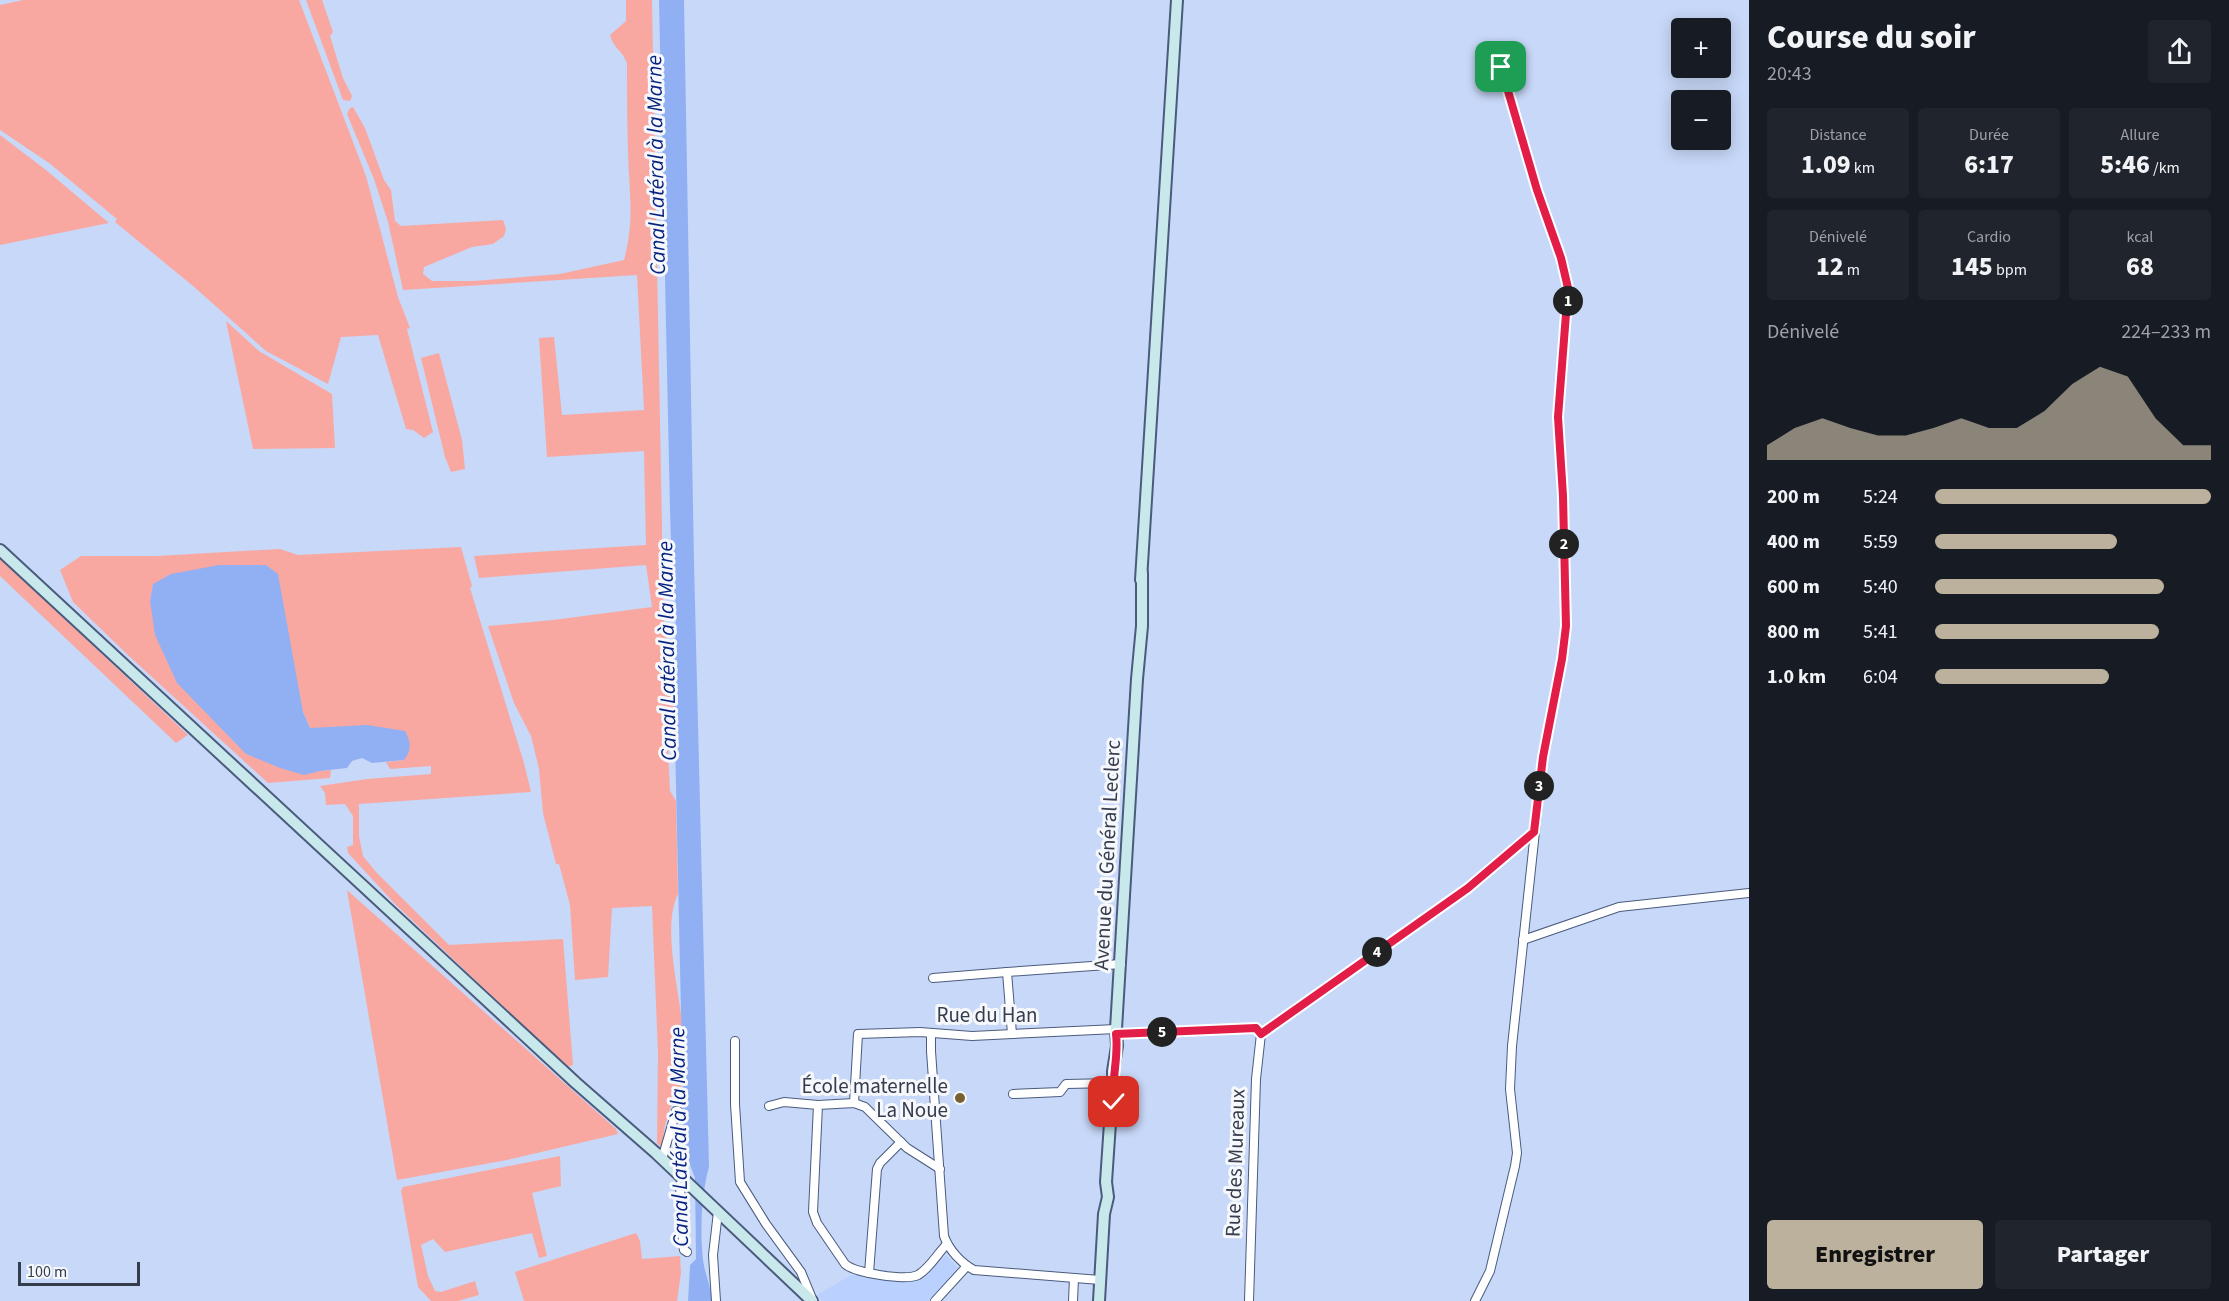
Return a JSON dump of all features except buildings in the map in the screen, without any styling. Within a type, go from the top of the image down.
[{"type":"main road","name":"Avenue du Général Leclerc","points":[[1098,1299],[1104,1214],[1108,1197],[1106,1182],[1110,1123],[1114,1109],[1113,1071],[1118,1046],[1116,1031],[1142,626],[1144,535],[1177,0]]},
{"type":"main road","points":[[0,550],[576,1083],[662,1158],[813,1301]]},
{"type":"street","points":[[1475,1301],[1490,1272],[1517,1153],[1510,1075],[1543,757],[1566,626],[1563,496],[1558,417],[1568,288],[1561,258],[1537,190],[1501,67]]},
{"type":"street","points":[[1258,1031],[1468,888],[1534,832]]},
{"type":"street","points":[[1523,940],[1619,907],[1749,893]]},
{"type":"street","points":[[933,978],[1121,964]]},
{"type":"street","points":[[1007,972],[1012,1034]]},
{"type":"street","name":"Rue du Han","points":[[854,1103],[858,1034],[931,1033],[972,1036],[1116,1031],[1258,1031]]},
{"type":"street","name":"Rue des Mureaux","points":[[1249,1301],[1258,1031]]},
{"type":"street","points":[[931,1033],[944,1236],[947,1244],[967,1266],[977,1270],[1100,1280]]},
{"type":"street","points":[[735,1041],[735,1104],[740,1182],[766,1224],[801,1272],[813,1301]]},
{"type":"street","points":[[1013,1094],[1060,1092],[1066,1084],[1112,1087]]},
{"type":"street","points":[[769,1106],[784,1101],[818,1105],[854,1103],[873,1113],[921,1158],[940,1169]]},
{"type":"street","points":[[818,1105],[812,1206],[814,1218],[845,1264],[851,1269],[869,1273],[891,1276],[918,1275],[947,1244]]},
{"type":"street","points":[[662,1158],[670,1127],[678,1111]]},
{"type":"street","points":[[869,1273],[877,1169],[902,1142]]},
{"type":"street","points":[[684,1179],[680,1185],[683,1244],[687,1252]]},
{"type":"street","points":[[716,1301],[713,1255],[718,1212]]},
{"type":"street","points":[[935,1301],[967,1266]]},
{"type":"street","points":[[1073,1301],[1074,1278]]},
{"type":"shaded area","points":[[23,0],[299,0],[366,176],[398,297],[410,328],[407,329],[433,432],[424,438],[413,430],[406,429],[378,335],[341,337],[328,384],[266,351],[193,286],[115,222],[117,219],[49,163],[0,130],[0,5]]},
{"type":"shaded area","points":[[306,0],[322,0],[333,32],[330,36],[343,78],[352,96],[350,101],[343,100]]},
{"type":"shaded area","points":[[626,0],[652,0],[664,631],[674,662],[675,749],[668,749],[670,791],[676,801],[678,894],[674,906],[671,936],[682,1023],[683,1085],[676,1091],[665,1125],[662,1148],[657,1143],[658,1053],[652,906],[612,908],[608,977],[575,980],[570,905],[559,864],[556,864],[543,813],[539,769],[531,736],[514,703],[488,626],[652,607],[646,565],[479,578],[474,556],[646,545],[644,451],[547,457],[539,338],[554,337],[562,415],[644,410],[637,275],[403,290],[388,222],[374,179],[347,114],[353,107],[365,128],[384,180],[391,190],[395,221],[401,226],[503,220],[506,229],[504,236],[493,244],[472,247],[424,267],[423,274],[432,281],[474,281],[560,274],[624,260],[630,218],[627,63],[610,35],[626,21]]},
{"type":"shaded area","points":[[659,0],[684,0],[694,563],[709,1167],[703,1201],[702,1237],[703,1260],[712,1301],[688,1301],[690,1265],[696,1259],[695,1178],[684,1149],[674,695],[676,607],[672,573],[670,509]]},
{"type":"shaded area","points":[[0,135],[46,170],[109,223],[0,245]]},
{"type":"shaded area","points":[[226,321],[259,351],[332,394],[335,448],[253,449]]},
{"type":"shaded area","points":[[439,353],[462,440],[465,469],[451,472],[445,457],[421,358]]},
{"type":"shaded area","points":[[461,547],[472,586],[470,588],[531,792],[359,804],[359,836],[363,856],[449,945],[563,939],[573,1065],[567,1067],[396,905],[348,853],[347,847],[353,845],[353,816],[345,804],[326,805],[325,793],[320,786],[367,779],[431,774],[431,766],[390,769],[386,762],[404,760],[310,728],[303,712],[171,574],[153,585],[150,601],[320,771],[331,770],[330,778],[268,783],[73,602],[60,570],[81,556],[157,556],[280,549],[298,555]]},
{"type":"shaded area","points":[[0,558],[188,735],[176,743],[0,576]]},
{"type":"shaded area","points":[[219,565],[266,565],[278,574],[303,712],[310,728],[367,725],[405,731],[410,746],[404,760],[372,763],[362,758],[352,761],[347,768],[304,775],[280,768],[246,754],[177,683],[155,635],[150,601],[153,584],[171,574]]},
{"type":"shaded area","points":[[347,890],[616,1129],[618,1134],[507,1160],[397,1180]]},
{"type":"shaded area","points":[[560,1156],[561,1186],[532,1193],[547,1256],[539,1258],[532,1233],[445,1252],[433,1239],[421,1245],[428,1276],[435,1291],[441,1292],[475,1281],[479,1295],[458,1301],[431,1301],[418,1287],[401,1191],[403,1187]]},
{"type":"shaded area","points":[[636,1233],[640,1241],[642,1259],[680,1256],[681,1273],[677,1301],[524,1301],[515,1272]]},
{"type":"shaded area","points":[[946,1255],[958,1268],[929,1301],[823,1301],[817,1295],[851,1275],[923,1279]]},
{"type":"place","name":"École maternelle La Noue","points":[[960,1098]]},
{"type":"route","points":[[1114,1102],[1113,1071],[1118,1046],[1116,1034],[1256,1028],[1261,1034],[1468,888],[1534,832],[1543,757],[1556,694],[1566,626],[1563,496],[1558,417],[1568,288],[1561,258],[1537,190],[1501,67]]},
{"type":"water label","name":"Canal Latéral à la Marne","points":[[656,165]]},
{"type":"water label","name":"Canal Latéral à la Marne","points":[[667,651]]},
{"type":"water label","name":"Canal Latéral à la Marne","points":[[679,1137]]}]
